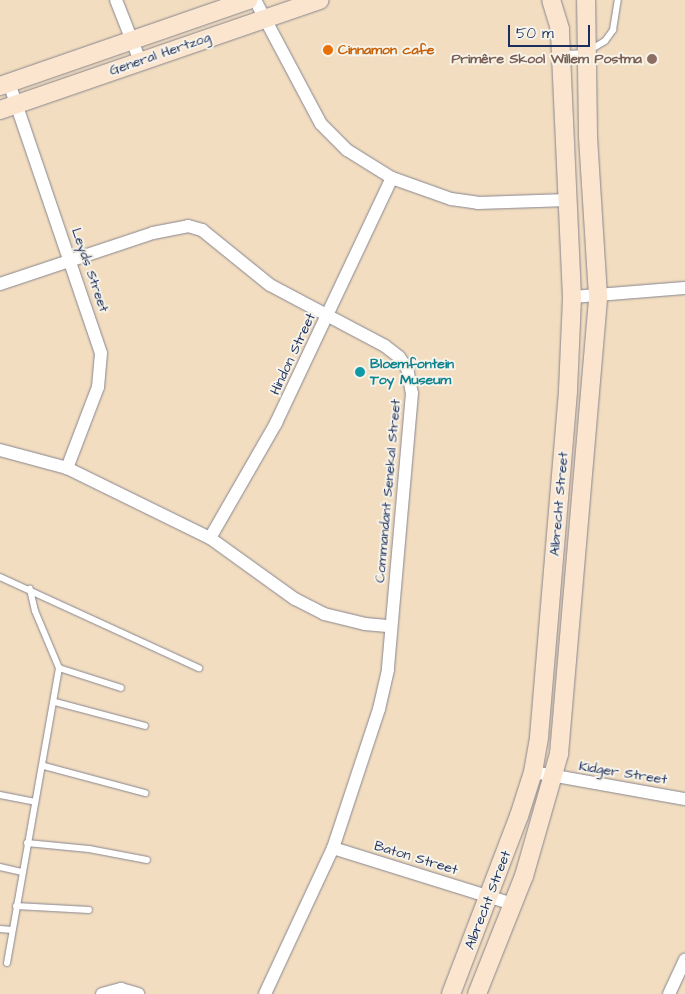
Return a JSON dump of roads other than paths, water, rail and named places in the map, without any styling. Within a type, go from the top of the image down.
[{"type":"street","points":[[116,0],[140,61]]},
{"type":"street","name":"General Hertzog","points":[[4,85],[249,0]]},
{"type":"street","points":[[255,0],[321,124],[347,150],[392,178],[451,199],[478,203],[568,200]]},
{"type":"street","name":"General Hertzog","points":[[0,110],[320,0]]},
{"type":"street","name":"Albrecht Street","points":[[451,994],[491,896],[533,772],[553,573],[572,297],[560,29],[551,0]]},
{"type":"street","name":"Albrecht Street","points":[[476,994],[513,904],[555,777],[579,553],[598,296],[585,53],[586,0]]},
{"type":"street","name":"Leyds Street","points":[[4,85],[19,104],[98,339],[100,370],[93,402],[66,468]]},
{"type":"street","name":"Hindon Street","points":[[210,538],[276,423],[392,178]]},
{"type":"street","name":"Commandant Senekal Street","points":[[0,284],[153,233],[188,226],[202,230],[270,285],[328,314],[399,357],[410,379],[408,444],[390,626],[388,670],[379,709],[333,848],[265,994]]},
{"type":"street","points":[[572,297],[685,288]]},
{"type":"street","points":[[0,450],[18,452],[66,468],[210,538],[307,607],[343,619],[390,626]]},
{"type":"street","name":"Kidger Street","points":[[533,772],[685,799]]},
{"type":"street","name":"Baton Street","points":[[333,848],[513,904]]},
{"type":"street","points":[[669,994],[685,959]]},
{"type":"street","points":[[102,994],[121,989],[138,994]]},
{"type":"lane","points":[[561,54],[585,53],[605,41],[613,30],[618,0]]},
{"type":"lane","points":[[0,577],[30,589],[117,633],[199,668]]},
{"type":"lane","points":[[7,963],[27,843],[44,766],[60,668],[35,611],[30,589]]},
{"type":"lane","points":[[60,668],[121,688]]},
{"type":"lane","points":[[55,702],[145,726]]},
{"type":"lane","points":[[44,766],[145,794]]},
{"type":"lane","points":[[0,796],[35,802]]},
{"type":"lane","points":[[27,843],[90,849],[147,860]]},
{"type":"lane","points":[[0,867],[22,872]]},
{"type":"lane","points":[[16,906],[89,910]]},
{"type":"lane","points":[[0,929],[12,930]]},
{"type":"place","name":"Cinnamon cafe","points":[[328,50]]},
{"type":"place","name":"Primêre Skool Willem Postma","points":[[652,59]]},
{"type":"place","name":"Bloemfontein Toy Museum","points":[[360,372]]}]
